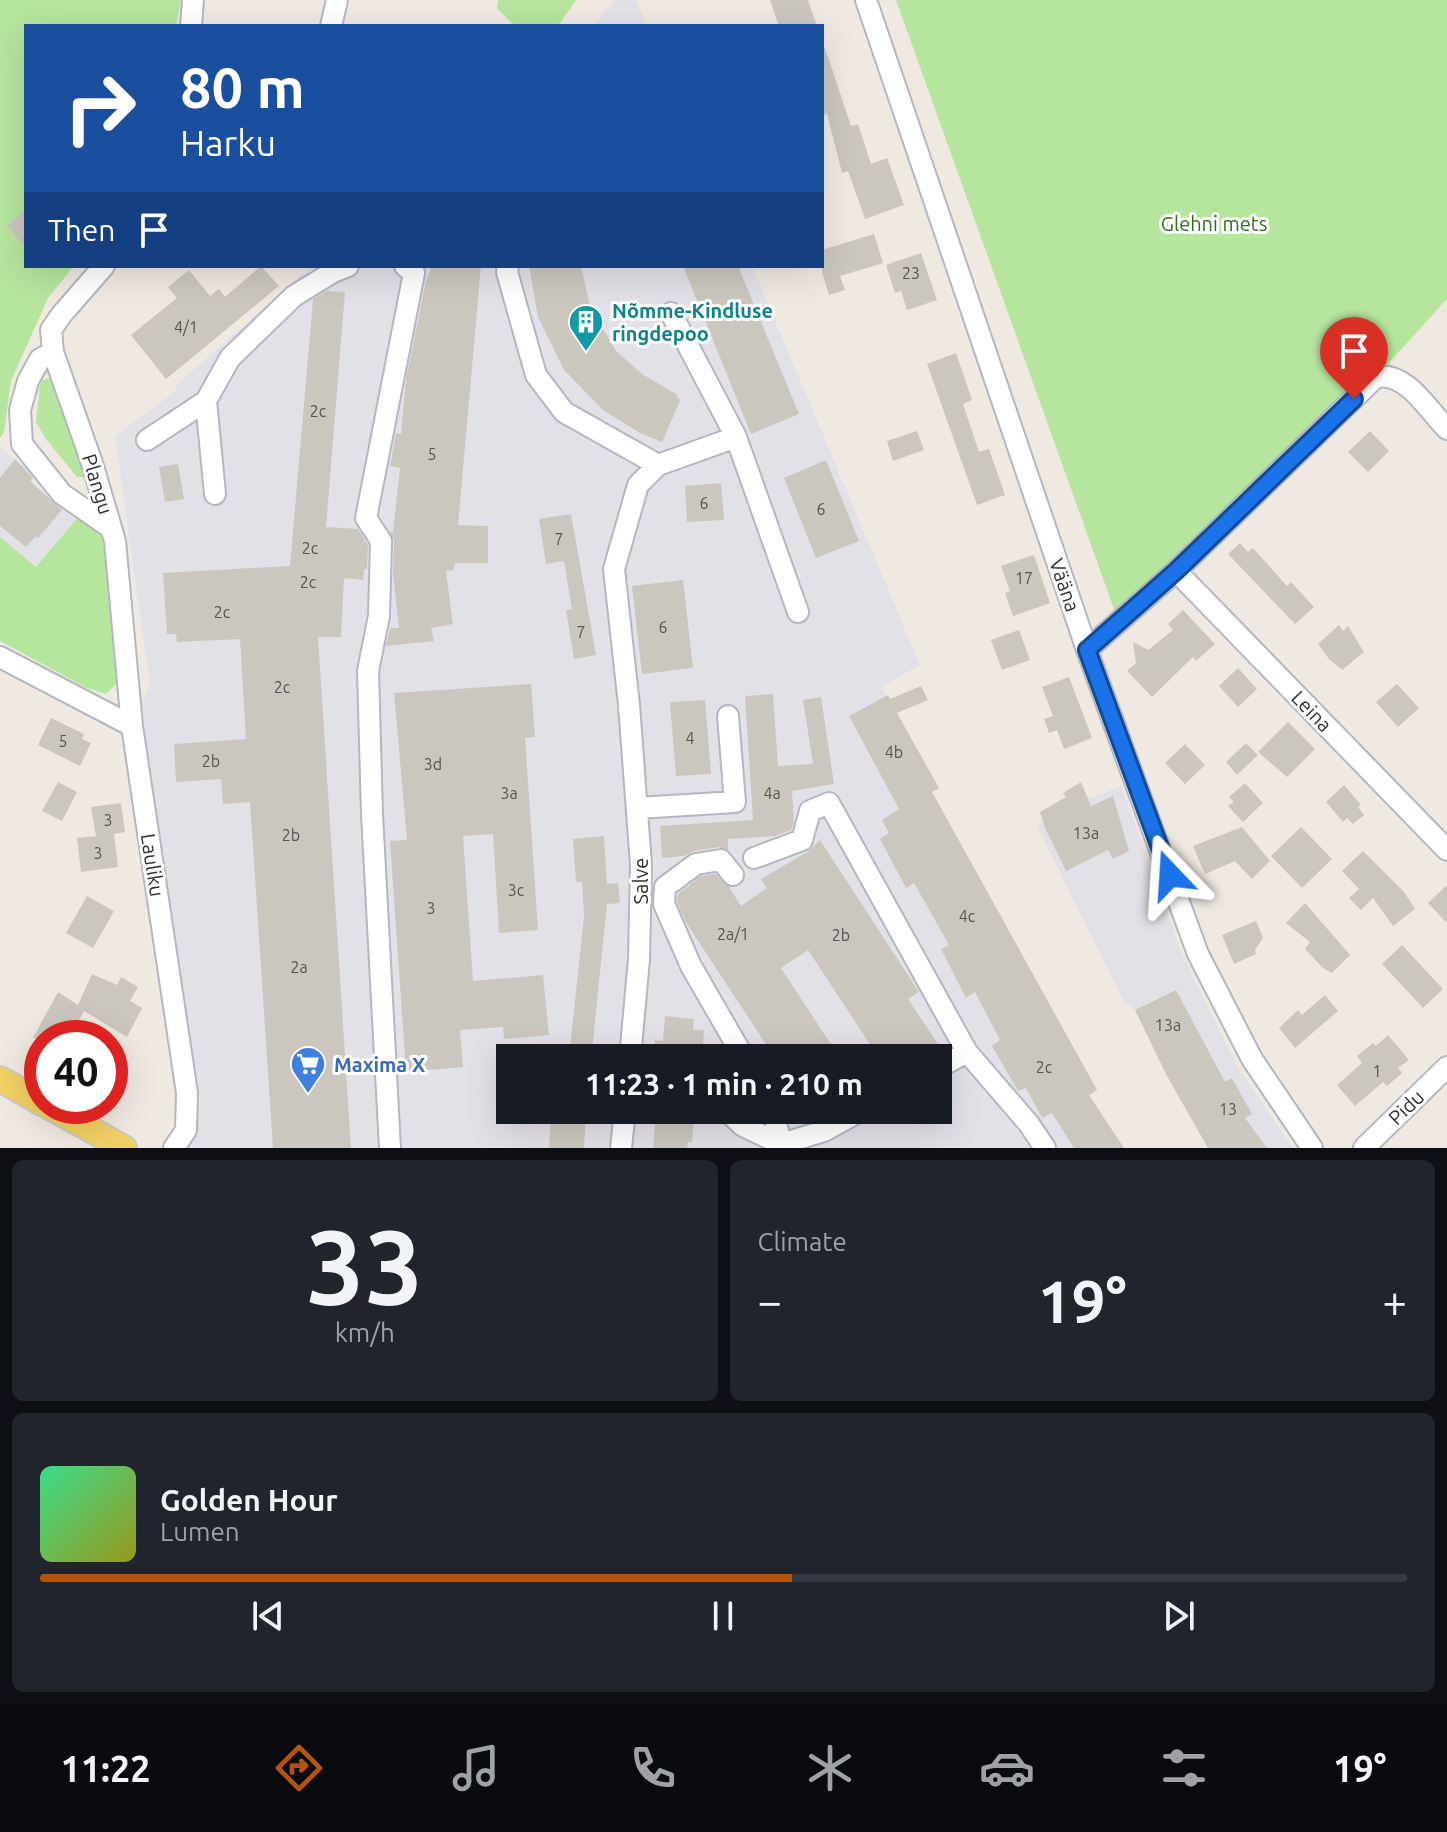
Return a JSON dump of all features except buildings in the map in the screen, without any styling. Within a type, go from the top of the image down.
[{"type":"main road","points":[[0,1079],[24,1093]]},
{"type":"main road","points":[[81,1124],[124,1148]]},
{"type":"street","points":[[191,24],[193,0]]},
{"type":"street","points":[[331,24],[337,0]]},
{"type":"street","name":"Vääna","points":[[866,0],[1087,650],[1198,954],[1252,1059],[1312,1148]]},
{"type":"street","points":[[147,440],[206,401],[230,358],[294,296],[343,268]]},
{"type":"street","points":[[390,1148],[372,814],[368,671],[379,616],[381,541],[366,518],[414,273],[408,268]]},
{"type":"street","points":[[508,268],[536,375],[564,412],[658,465],[736,437]]},
{"type":"street","points":[[97,269],[51,330],[53,352],[40,359],[28,381],[20,410],[22,444],[62,494],[111,528]]},
{"type":"street","points":[[671,313],[736,437],[798,612]]},
{"type":"street","name":"Plangu","points":[[53,352],[92,463],[115,541],[132,726]]},
{"type":"street","points":[[1087,650],[1176,571],[1376,377],[1387,375],[1400,379],[1447,429]]},
{"type":"street","points":[[206,401],[215,494]]},
{"type":"street","name":"Salve","points":[[631,1044],[639,959],[641,865],[629,705],[614,569],[638,485],[658,465]]},
{"type":"street","name":"Leina","points":[[1176,571],[1447,850]]},
{"type":"street","points":[[0,657],[132,726]]},
{"type":"street","points":[[637,808],[735,802],[728,716]]},
{"type":"street","name":"Lauliku","points":[[132,726],[187,1093],[186,1130],[174,1148]]},
{"type":"street","points":[[754,858],[802,840],[810,811],[829,803],[967,1052],[1029,1124],[1045,1148]]},
{"type":"street","points":[[733,875],[721,860],[696,864],[665,887],[664,904],[691,966],[736,1044]]},
{"type":"street","points":[[952,1060],[967,1052]]},
{"type":"street","name":"Pidu","points":[[1364,1148],[1447,1067]]},
{"type":"street","points":[[621,1148],[624,1124]]},
{"type":"street","points":[[741,1124],[781,1144],[837,1124]]},
{"type":"street","points":[[776,1124],[781,1144]]},
{"type":"shaded area","points":[[616,0],[635,0],[646,24],[594,24]]},
{"type":"shaded area","points":[[309,268],[753,268],[920,665],[881,687],[939,788],[932,792],[1097,1090],[1089,1095],[1124,1148],[175,1148],[186,1130],[132,726],[150,684],[115,436],[176,391],[175,386]]},
{"type":"shaded area","points":[[0,447],[35,476],[31,482],[76,519],[36,567],[0,537]]},
{"type":"shaded area","points":[[1121,786],[1182,954],[1237,1066],[1293,1148],[1208,1148],[1167,1076],[1135,1010],[1124,1002],[1037,826],[1088,799]]},
{"type":"green space","points":[[0,0],[181,0],[176,24],[24,24],[24,268],[72,268],[48,298],[11,381],[4,432],[0,438]]},
{"type":"green space","points":[[498,0],[576,0],[559,24],[513,24],[497,8]]},
{"type":"green space","name":"Glehni mets","points":[[896,0],[1447,0],[1447,299],[1376,377],[1119,623]]},
{"type":"green space","points":[[54,378],[87,473],[83,477],[77,477],[36,422],[40,385]]},
{"type":"green space","points":[[79,516],[97,524],[104,543],[122,678],[106,694],[87,688],[0,641],[0,537],[36,567]]},
{"type":"place","name":"Nõmme-Kindluse ringdepoo","points":[[586,353]]},
{"type":"place","name":"Maxima X","points":[[308,1095]]},
{"type":"route","points":[[1170,875],[1087,650],[1176,571],[1354,399]]}]
